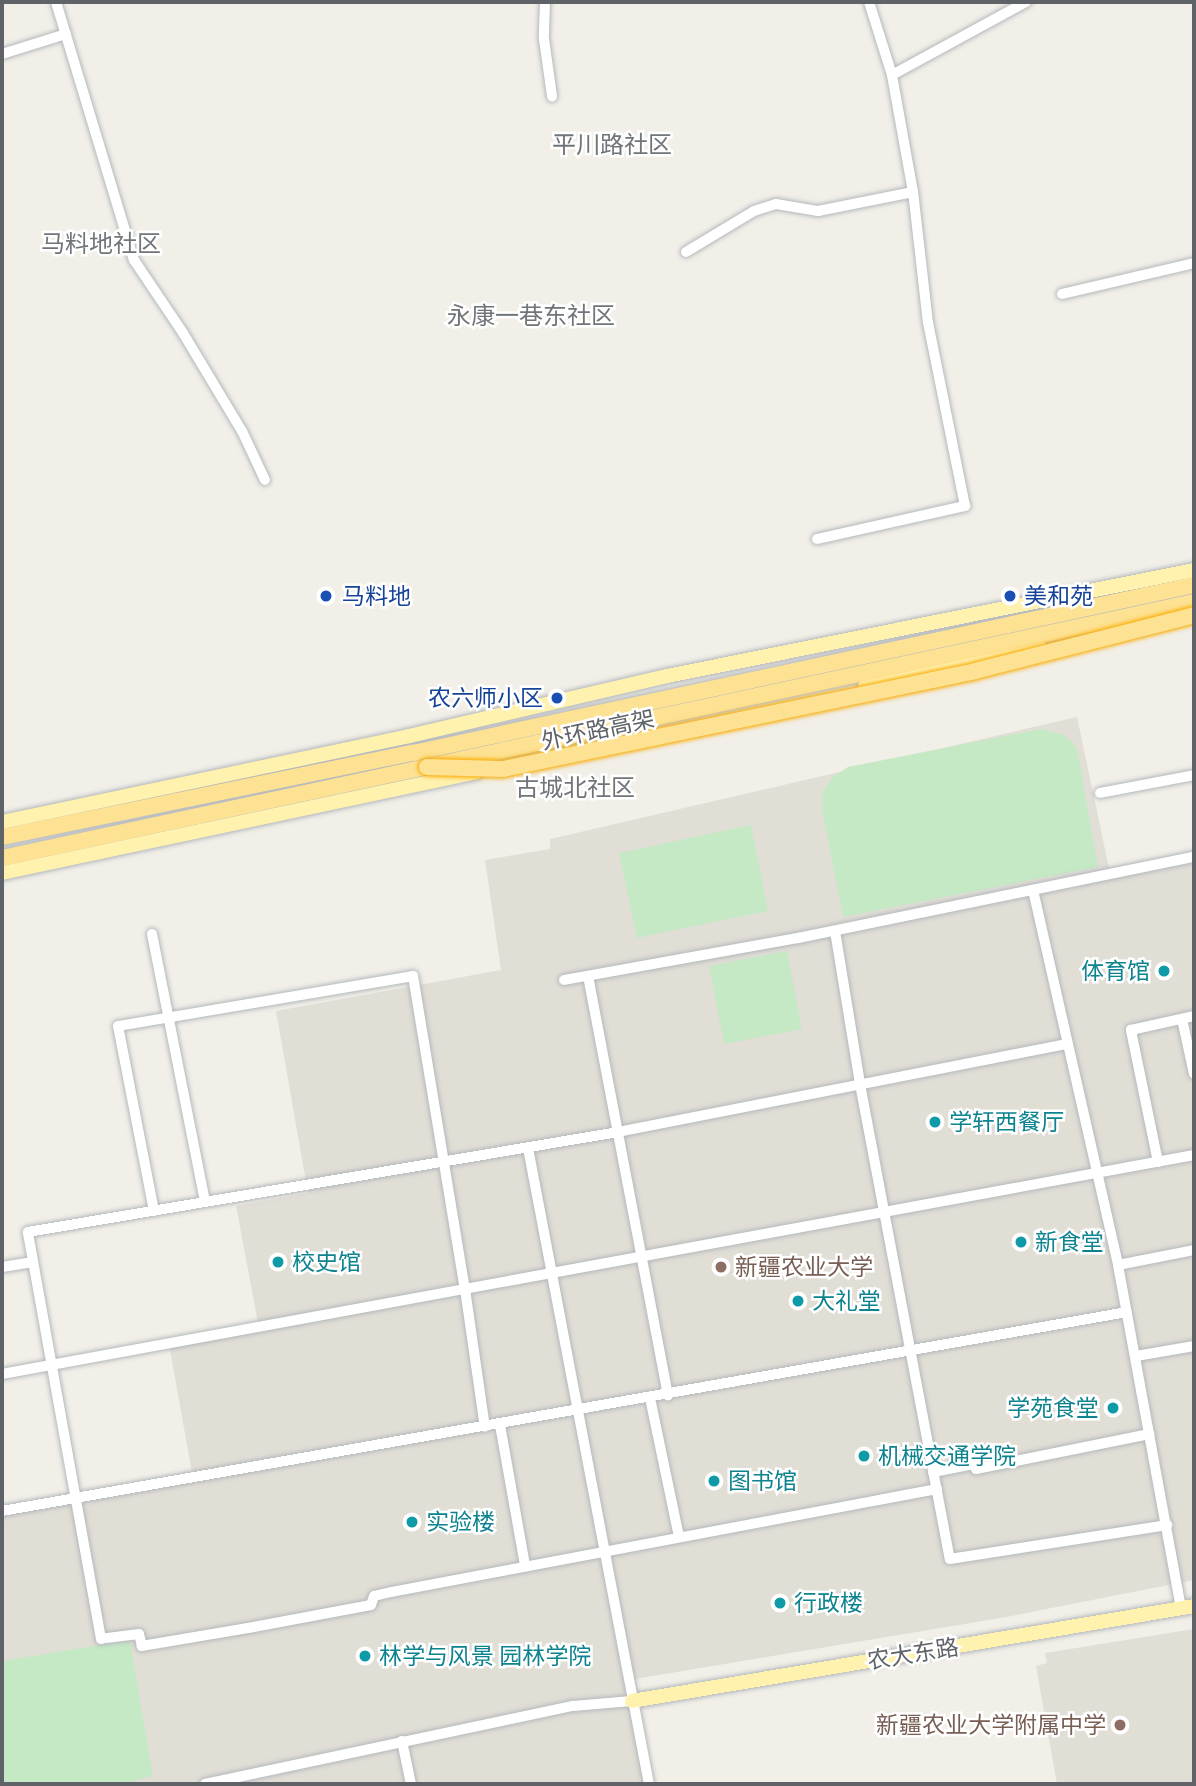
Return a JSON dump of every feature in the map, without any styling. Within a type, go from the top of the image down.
[{"type":"highway","name":"外环路高架","points":[[2,837],[414,753],[1194,585]]},
{"type":"highway","name":"外环路高架","points":[[2,858],[1194,602]]},
{"type":"highway","points":[[427,766],[503,769],[962,674],[1194,613]]},
{"type":"main road","points":[[2,822],[396,739],[667,676],[1194,570]]},
{"type":"main road","points":[[2,873],[433,781],[751,719],[842,691],[1194,613]]},
{"type":"main road","name":"农大东路","points":[[632,1701],[1188,1607]]},
{"type":"street","points":[[56,2],[134,260],[183,332],[242,430],[265,480]]},
{"type":"street","points":[[545,2],[544,39],[552,96]]},
{"type":"street","points":[[817,539],[965,506],[928,323],[913,192],[892,75],[869,2]]},
{"type":"street","points":[[892,75],[1026,2]]},
{"type":"street","points":[[2,54],[66,34]]},
{"type":"street","points":[[686,252],[754,211],[776,204],[818,211],[913,192]]},
{"type":"street","points":[[1062,294],[1194,263]]},
{"type":"street","points":[[1100,793],[1194,775]]},
{"type":"street","points":[[564,980],[835,931],[1194,857]]},
{"type":"street","points":[[1033,890],[1118,1265],[1167,1525],[1188,1607]]},
{"type":"street","points":[[835,931],[860,1084],[950,1559],[1167,1525]]},
{"type":"street","points":[[152,933],[205,1202]]},
{"type":"street","points":[[154,1211],[118,1026],[413,976],[485,1427]]},
{"type":"street","points":[[588,976],[668,1395]]},
{"type":"street","points":[[1158,1162],[1130,1030],[1194,1016]]},
{"type":"street","points":[[1182,1019],[1194,1074]]},
{"type":"street","points":[[937,1489],[374,1596],[371,1605],[142,1646],[139,1634],[101,1639],[28,1231],[618,1132],[1067,1044]]},
{"type":"street","points":[[528,1148],[649,1784]]},
{"type":"street","points":[[2,1374],[1194,1155]]},
{"type":"street","points":[[1118,1265],[1194,1250]]},
{"type":"street","points":[[2,1267],[33,1262]]},
{"type":"street","points":[[2,1511],[1127,1312]]},
{"type":"street","points":[[1136,1356],[1194,1346]]},
{"type":"street","points":[[650,1398],[679,1537]]},
{"type":"street","points":[[500,1425],[525,1566]]},
{"type":"street","points":[[933,1472],[975,1464],[976,1469],[1150,1434]]},
{"type":"street","points":[[205,1784],[573,1706],[632,1701]]},
{"type":"street","points":[[402,1741],[411,1784]]},
{"type":"shaded area","name":"新疆农业大学","points":[[1077,717],[1109,868],[1194,851],[1194,1580],[1001,1618],[629,1680],[649,1784],[2,1784],[2,1510],[193,1478],[169,1345],[259,1328],[236,1206],[308,1193],[276,1011],[501,970],[485,860],[550,849],[550,839]]},
{"type":"shaded area","name":"新疆农业大学附属中学","points":[[1194,1629],[1194,1784],[1057,1784],[1036,1666],[1047,1663],[1045,1653]]},
{"type":"green space","points":[[1041,729],[1064,735],[1074,744],[1098,867],[843,917],[822,810],[823,791],[833,777],[848,767]]},
{"type":"green space","points":[[751,825],[768,911],[637,938],[619,853]]},
{"type":"green space","points":[[787,951],[802,1029],[724,1044],[709,966]]},
{"type":"green space","points":[[130,1640],[153,1776],[122,1784],[2,1784],[2,1661]]},
{"type":"place","name":"马料地","points":[[326,596]]},
{"type":"place","name":"美和苑","points":[[1010,596]]},
{"type":"place","name":"农六师小区","points":[[557,698]]},
{"type":"place","name":"体育馆","points":[[1164,971]]},
{"type":"place","name":"学轩西餐厅","points":[[935,1122]]},
{"type":"place","name":"新食堂","points":[[1021,1242]]},
{"type":"place","name":"校史馆","points":[[278,1262]]},
{"type":"place","name":"新疆农业大学","points":[[721,1267]]},
{"type":"place","name":"大礼堂","points":[[798,1301]]},
{"type":"place","name":"学苑食堂","points":[[1113,1408]]},
{"type":"place","name":"机械交通学院","points":[[864,1456]]},
{"type":"place","name":"图书馆","points":[[714,1481]]},
{"type":"place","name":"实验楼","points":[[412,1522]]},
{"type":"place","name":"行政楼","points":[[780,1603]]},
{"type":"place","name":"林学与风景 园林学院","points":[[365,1656]]},
{"type":"place","name":"新疆农业大学附属中学","points":[[1120,1725]]},
{"type":"district","name":"平川路社区","points":[[612,145]]},
{"type":"district","name":"马料地社区","points":[[101,244]]},
{"type":"district","name":"永康一巷东社区","points":[[531,316]]},
{"type":"district","name":"古城北社区","points":[[575,788]]}]
